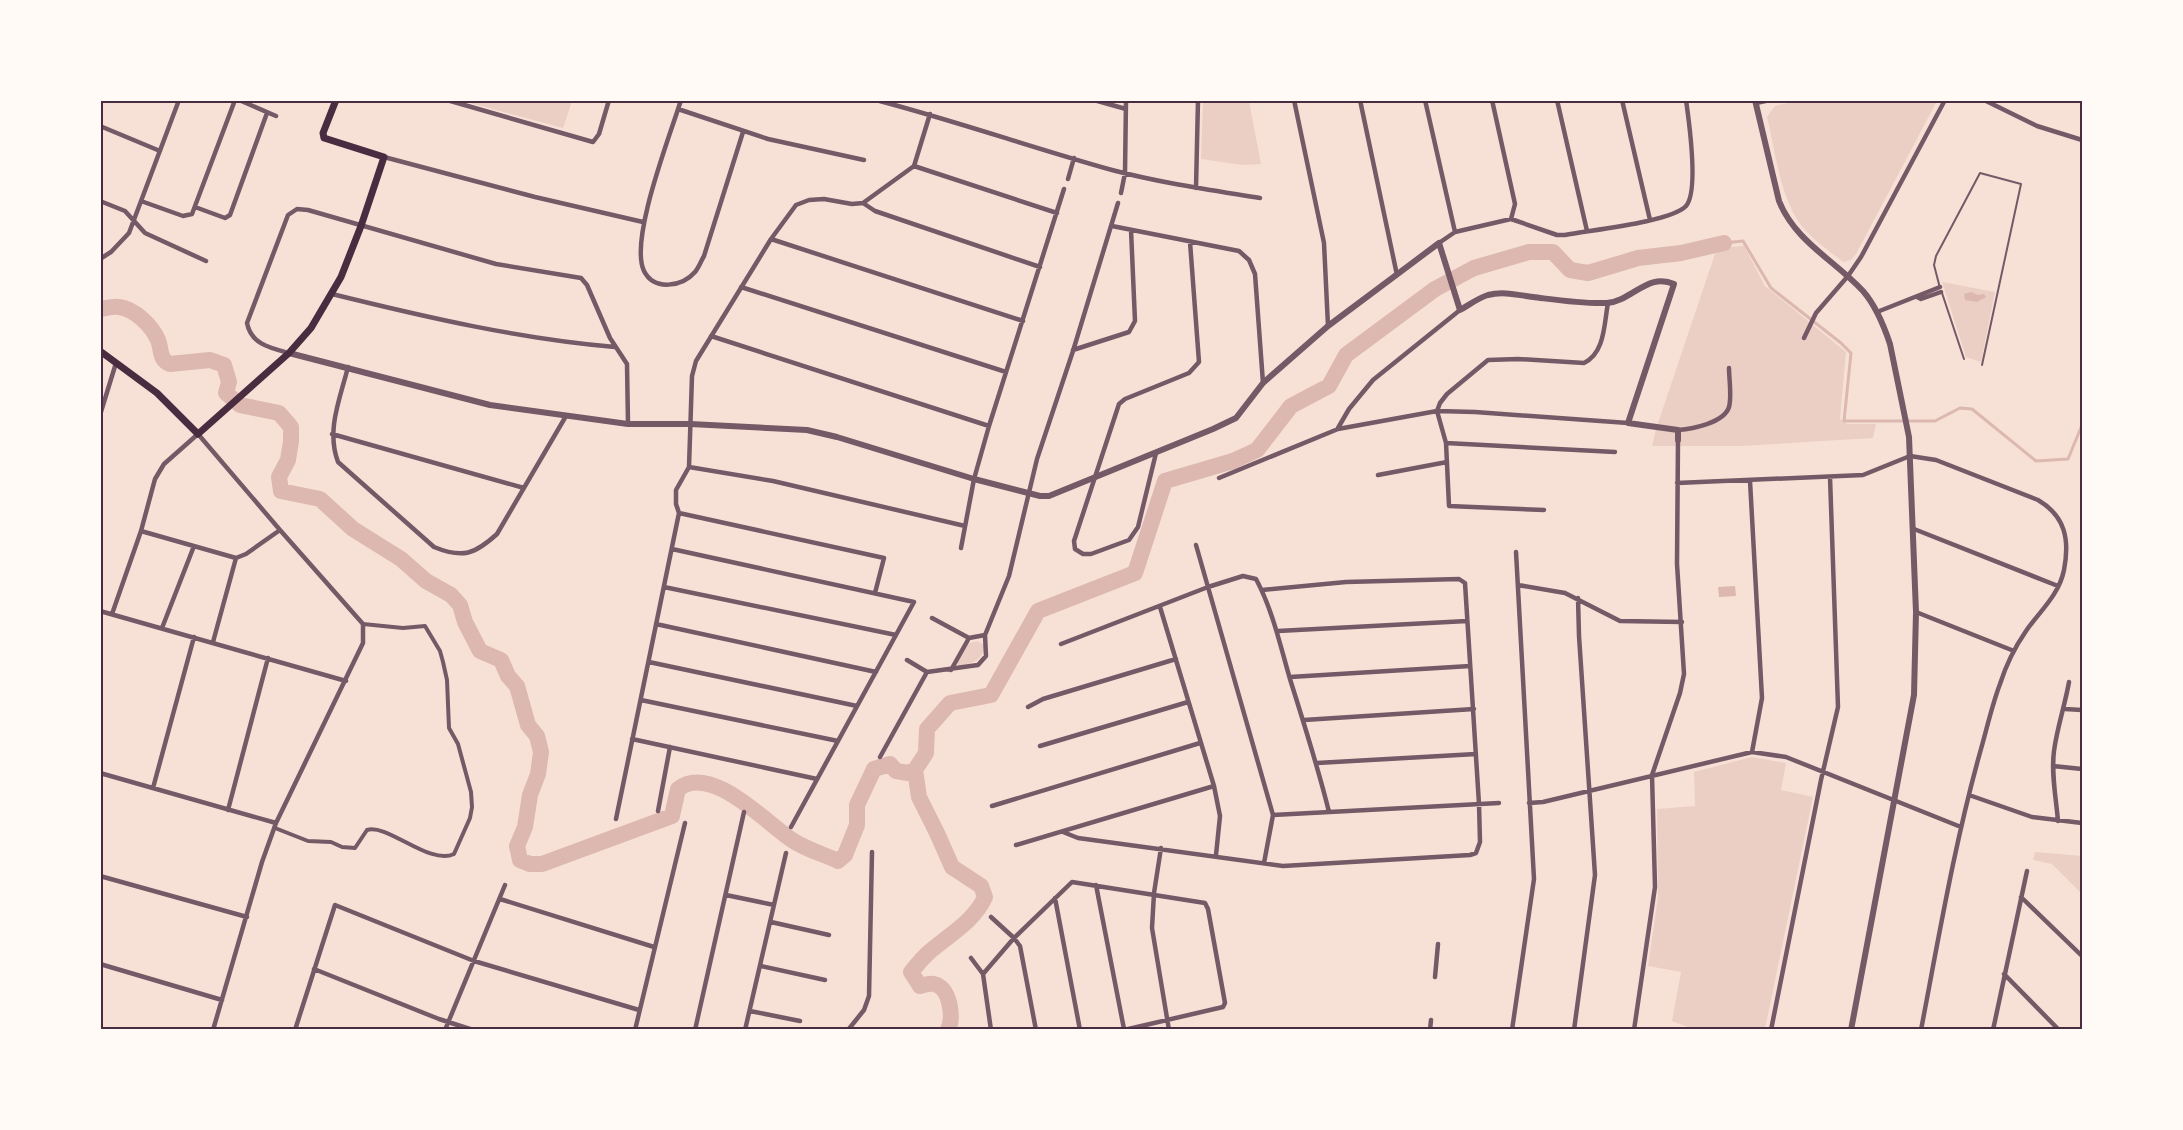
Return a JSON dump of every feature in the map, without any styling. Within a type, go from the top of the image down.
[{"type":"main road","points":[[100,351],[157,393],[198,434],[289,353],[311,328],[332,294],[361,226],[384,157],[324,138],[323,133],[336,100]]},
{"type":"street","points":[[100,259],[111,252],[129,233],[179,100]]},
{"type":"street","points":[[141,201],[183,216],[192,214],[235,100]]},
{"type":"street","points":[[239,100],[276,116]]},
{"type":"street","points":[[447,100],[593,142],[599,134],[609,100]]},
{"type":"street","points":[[681,100],[643,222],[640,257],[651,281],[679,284],[694,272],[704,256],[743,132]]},
{"type":"street","points":[[876,100],[1125,173],[1196,188],[1260,198]]},
{"type":"street","points":[[1094,100],[1126,109]]},
{"type":"street","points":[[1121,193],[1125,173],[1126,100]]},
{"type":"street","points":[[1196,188],[1198,100]]},
{"type":"street","points":[[1294,100],[1324,243],[1328,326]]},
{"type":"street","points":[[1360,100],[1397,275]]},
{"type":"street","points":[[1425,100],[1455,232]]},
{"type":"street","points":[[1492,100],[1515,204],[1511,219]]},
{"type":"street","points":[[1557,100],[1587,231]]},
{"type":"street","points":[[1622,100],[1650,220]]},
{"type":"street","points":[[628,423],[627,364],[615,347],[587,285],[578,276],[496,264],[308,210],[297,209],[288,215],[248,323],[249,334],[255,340],[289,353],[490,405],[628,423],[807,430],[974,479],[1049,496],[1095,479],[1236,418],[1263,383],[1328,326],[1455,232],[1511,219],[1557,235],[1650,220],[1677,213],[1688,204],[1692,180],[1690,122],[1686,100]]},
{"type":"street","points":[[1770,100],[1756,102],[1784,214],[1791,225],[1808,242],[1865,293],[1877,312],[1890,344],[1909,437],[1916,612],[1914,695],[1851,1029]]},
{"type":"street","points":[[1804,338],[1816,313],[1861,257],[1945,100]]},
{"type":"street","points":[[1984,100],[2037,126],[2082,140]]},
{"type":"street","points":[[678,109],[743,132],[864,160]]},
{"type":"street","points":[[195,207],[225,218],[230,215],[267,113]]},
{"type":"street","points":[[616,819],[680,513],[676,504],[676,490],[689,467],[692,376],[696,362],[771,239],[796,205],[810,200],[824,199],[852,204],[863,203],[914,166],[930,114]]},
{"type":"street","points":[[100,126],[160,151]]},
{"type":"street","points":[[384,157],[643,222]]},
{"type":"street","points":[[1068,179],[1074,158]]},
{"type":"street","points":[[914,166],[1057,213]]},
{"type":"street","points":[[961,548],[974,479],[989,426],[1064,189]]},
{"type":"street","points":[[100,201],[125,211],[145,233],[206,261]]},
{"type":"street","points":[[863,203],[875,211],[1040,267]]},
{"type":"street","points":[[907,660],[927,672],[951,670],[983,662],[987,646],[985,635],[1009,576],[1037,459],[1118,203]]},
{"type":"street","points":[[1112,226],[1239,251],[1249,260],[1255,274],[1263,383]]},
{"type":"street","points":[[1073,351],[1129,332],[1136,321],[1131,230]]},
{"type":"street","points":[[771,239],[1023,321]]},
{"type":"street","points":[[1156,453],[1138,527],[1129,540],[1091,554],[1083,554],[1075,549],[1074,541],[1119,404],[1125,399],[1189,373],[1199,362],[1190,242]]},
{"type":"street","points":[[1439,243],[1460,310]]},
{"type":"street","points":[[1338,429],[1349,409],[1373,380],[1460,310],[1485,296],[1500,293],[1608,303],[1626,298],[1651,282],[1665,280],[1674,284],[1628,423]]},
{"type":"street","points":[[741,288],[1006,372]]},
{"type":"street","points":[[1877,312],[1917,297],[1919,294],[1941,289]]},
{"type":"street","points":[[332,294],[490,330],[586,345],[615,347]]},
{"type":"street","points":[[1544,510],[1449,506],[1446,443],[1437,411],[1447,394],[1488,360],[1518,359],[1584,363],[1592,359],[1599,349],[1608,303]]},
{"type":"street","points":[[711,336],[989,426]]},
{"type":"street","points":[[100,415],[116,363]]},
{"type":"street","points":[[348,368],[332,434],[333,449],[338,462],[434,548],[447,553],[463,554],[480,549],[497,534],[566,416]]},
{"type":"street","points":[[1219,478],[1338,429],[1437,411],[1628,423],[1678,430],[1695,428],[1722,417],[1729,407],[1729,368]]},
{"type":"street","points":[[1634,1029],[1655,887],[1652,776],[1680,693],[1684,674],[1677,564],[1678,430]]},
{"type":"street","points":[[112,614],[141,531],[155,479],[164,464],[198,434],[363,624],[363,643],[276,826],[262,862],[213,1029]]},
{"type":"street","points":[[332,434],[524,488]]},
{"type":"street","points":[[1446,443],[1615,452]]},
{"type":"street","points":[[1677,483],[1863,475],[1910,456],[1936,460],[2037,500],[2050,507],[2058,515],[2066,543],[2063,572],[2052,599],[2026,631],[2014,651],[1999,686],[1969,795],[1921,1029]]},
{"type":"street","points":[[1378,475],[1447,462]]},
{"type":"street","points":[[689,467],[773,481],[965,525]]},
{"type":"street","points":[[1771,1029],[1823,770],[1838,707],[1830,477]]},
{"type":"street","points":[[1750,481],[1762,698],[1752,752]]},
{"type":"street","points":[[680,513],[884,558],[875,593]]},
{"type":"street","points":[[141,531],[236,558],[246,554],[280,530]]},
{"type":"street","points":[[1914,530],[2058,586]]},
{"type":"street","points":[[1196,545],[1273,816],[1264,863]]},
{"type":"street","points":[[162,628],[194,546]]},
{"type":"street","points":[[672,549],[914,602],[791,827]]},
{"type":"street","points":[[1512,1029],[1534,879],[1515,552]]},
{"type":"street","points":[[213,642],[236,558]]},
{"type":"street","points":[[1061,644],[1208,587],[1243,576],[1256,579],[1278,631],[1329,812]]},
{"type":"street","points":[[1064,832],[1078,838],[1216,855],[1282,866],[1476,853],[1480,842],[1479,804],[1465,583],[1459,579],[1346,582],[1262,590]]},
{"type":"street","points":[[1518,585],[1545,589],[1578,598],[1620,621],[1682,622]]},
{"type":"street","points":[[664,587],[896,635]]},
{"type":"street","points":[[1574,1029],[1595,875],[1578,598]]},
{"type":"street","points":[[1160,607],[1214,786],[1220,816],[1216,855]]},
{"type":"street","points":[[100,611],[345,681]]},
{"type":"street","points":[[1916,612],[2014,651]]},
{"type":"street","points":[[932,618],[969,638],[985,635]]},
{"type":"street","points":[[1278,631],[1467,621]]},
{"type":"street","points":[[100,773],[228,810],[276,826],[308,841],[332,842],[351,849],[355,848],[367,830],[375,828],[418,848],[446,856],[454,854],[464,836],[472,807],[471,792],[458,744],[449,729],[447,680],[440,651],[425,626],[403,628],[363,624]]},
{"type":"street","points":[[657,624],[876,672]]},
{"type":"street","points":[[153,788],[194,637]]},
{"type":"street","points":[[951,670],[969,638]]},
{"type":"street","points":[[228,810],[268,658]]},
{"type":"street","points":[[1028,707],[1043,699],[1176,659]]},
{"type":"street","points":[[649,662],[857,706]]},
{"type":"street","points":[[1290,677],[1470,666]]},
{"type":"street","points":[[880,757],[927,672]]},
{"type":"street","points":[[2058,821],[2053,766],[2054,750],[2065,709],[2069,682]]},
{"type":"street","points":[[641,700],[838,741]]},
{"type":"street","points":[[1040,746],[1188,702]]},
{"type":"street","points":[[1304,720],[1474,709]]},
{"type":"street","points":[[2065,709],[2082,710]]},
{"type":"street","points":[[632,739],[817,779]]},
{"type":"street","points":[[992,806],[1200,743]]},
{"type":"street","points":[[658,811],[670,747]]},
{"type":"street","points":[[1529,803],[1752,752],[1786,757],[1823,770],[1962,827]]},
{"type":"street","points":[[1317,763],[1476,754]]},
{"type":"street","points":[[2053,766],[2082,769]]},
{"type":"street","points":[[1016,845],[1214,786]]},
{"type":"street","points":[[1969,795],[2032,817],[2082,823]]},
{"type":"street","points":[[1273,816],[1498,803]]},
{"type":"street","points":[[695,1029],[744,812]]},
{"type":"street","points":[[635,1029],[685,823]]},
{"type":"street","points":[[1161,848],[1154,893],[1152,928],[1168,1029]]},
{"type":"street","points":[[849,1029],[864,1010],[869,996],[872,852]]},
{"type":"street","points":[[745,1029],[786,853]]},
{"type":"street","points":[[1993,1029],[2027,871]]},
{"type":"street","points":[[100,876],[247,917]]},
{"type":"street","points":[[984,974],[1014,938],[1072,882],[1096,885],[1154,893],[1205,903],[1225,1003],[1223,1008],[1124,1029],[1096,885]]},
{"type":"street","points":[[445,1029],[505,885]]},
{"type":"street","points":[[726,895],[774,905]]},
{"type":"street","points":[[2021,897],[2082,956]]},
{"type":"street","points":[[1055,898],[1080,1029]]},
{"type":"street","points":[[500,899],[654,947]]},
{"type":"street","points":[[295,1029],[335,905],[474,961],[639,1010]]},
{"type":"street","points":[[991,917],[1020,946],[1036,1029]]},
{"type":"street","points":[[771,922],[829,935]]},
{"type":"street","points":[[1435,977],[1438,944]]},
{"type":"street","points":[[971,958],[984,974],[991,1029]]},
{"type":"street","points":[[100,964],[222,1000]]},
{"type":"street","points":[[760,966],[825,980]]},
{"type":"street","points":[[314,969],[448,1022],[473,1029]]},
{"type":"street","points":[[2004,974],[2059,1029]]},
{"type":"street","points":[[750,1011],[800,1021]]},
{"type":"street","points":[[1430,1029],[1431,1020]]},
{"type":"lane","points":[[1964,359],[1934,265],[1936,256],[1980,172],[2021,184],[1983,365]]},
{"type":"shaded area","points":[[1800,100],[1937,101],[1851,260],[1843,262],[1811,236],[1791,207],[1780,178],[1767,117],[1775,106]]},
{"type":"shaded area","points":[[463,101],[572,101],[563,128]]},
{"type":"shaded area","points":[[1203,101],[1249,101],[1261,164],[1242,165],[1201,159]]},
{"type":"shaded area","points":[[1744,246],[1765,286],[1846,352],[1840,419],[1848,424],[1876,424],[1873,438],[1741,446],[1652,446],[1717,248]]},
{"type":"shaded area","points":[[1942,282],[1995,292],[1981,362],[1966,357]]},
{"type":"shaded area","points":[[1971,292],[1978,295],[1984,294],[1986,297],[1977,302],[1965,300],[1964,294]]},
{"type":"shaded area","points":[[1735,586],[1736,596],[1719,597],[1718,587]]},
{"type":"shaded area","points":[[978,641],[985,646],[979,659],[958,666],[957,662],[969,643]]},
{"type":"shaded area","points":[[1752,757],[1786,763],[1781,790],[1813,797],[1765,1029],[1693,1029],[1672,1021],[1681,972],[1648,966],[1658,897],[1657,809],[1695,806],[1694,772]]},
{"type":"shaded area","points":[[2035,852],[2082,856],[2082,894],[2052,864],[2033,860]]},
{"type":"waterway","points":[[1724,243],[1743,241],[1771,288],[1851,353],[1844,421],[1935,421],[1960,408],[1972,409],[2036,461],[2068,459],[2082,425]]},
{"type":"waterway","points":[[100,309],[119,307],[137,315],[152,329],[158,340],[162,357],[170,364],[210,360],[224,365],[229,382],[226,393],[240,405],[279,413],[291,427],[288,460],[279,477],[281,491],[320,499],[353,529],[401,559],[426,581],[451,595],[460,605],[465,622],[480,651],[501,660],[508,676],[517,686],[528,725],[537,736],[541,752],[525,827],[517,846],[520,860],[530,864],[542,864],[672,816],[678,789],[691,783],[706,783],[737,798],[797,843],[838,861],[845,855],[857,825],[857,805],[874,769],[890,764],[896,771],[908,773],[915,770],[926,753],[927,729],[950,703],[991,695],[1038,611],[1135,573],[1165,481],[1233,461],[1257,450],[1291,406],[1329,386],[1346,355],[1435,289],[1474,268],[1529,252],[1553,252],[1570,270],[1588,273],[1638,258],[1681,253],[1724,243]]},
{"type":"waterway","points":[[915,770],[919,797],[952,867],[981,886],[985,897],[974,914],[927,954],[911,972],[920,986],[934,984],[944,991],[949,1003],[951,1018],[948,1030]]}]
